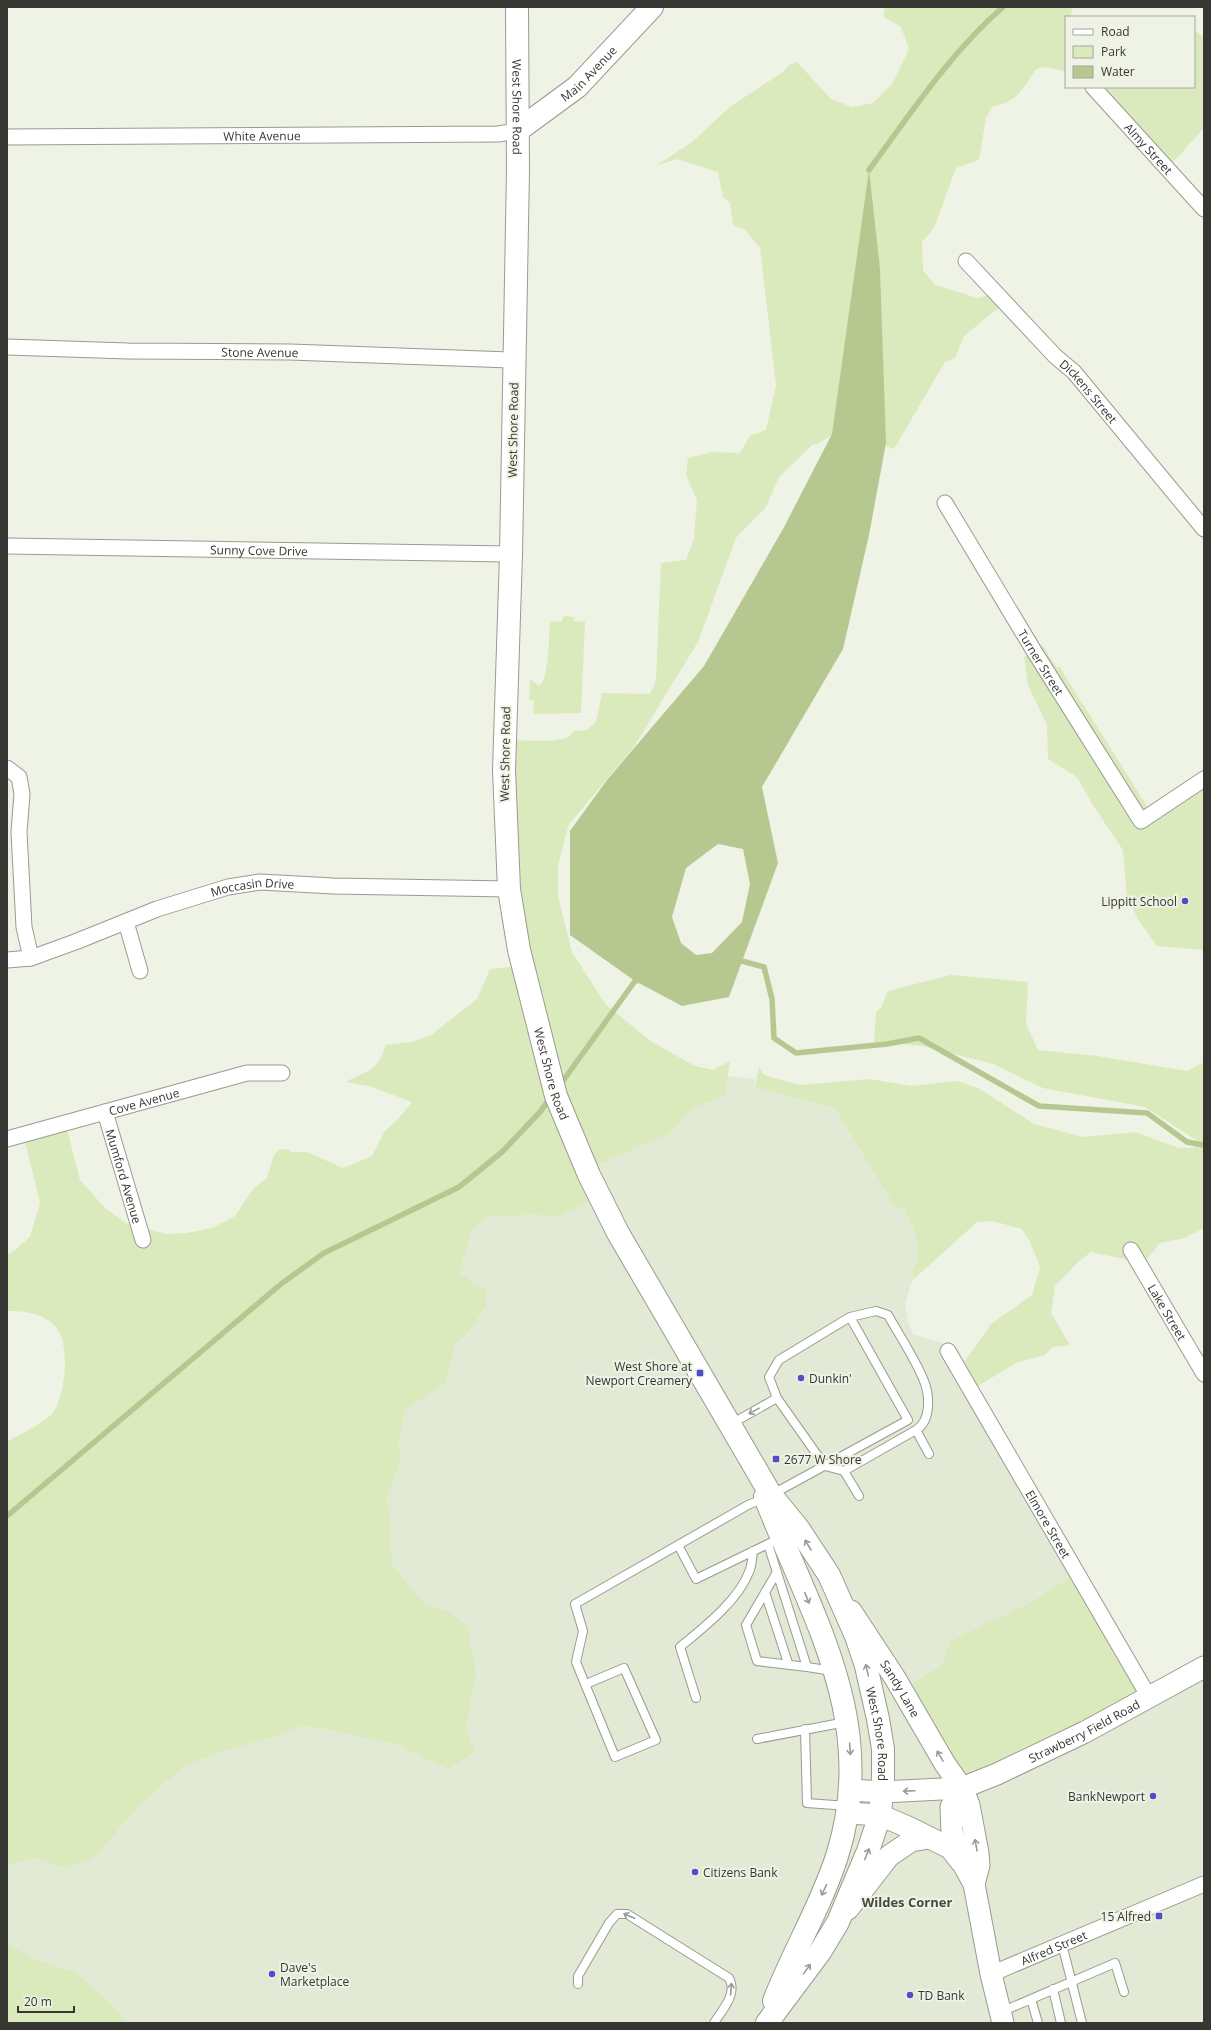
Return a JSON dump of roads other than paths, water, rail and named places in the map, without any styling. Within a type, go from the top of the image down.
[{"type":"main road","name":"West Shore Road","points":[[517,7],[518,170],[513,360],[511,554],[504,770],[509,889],[519,950],[556,1096],[576,1147],[618,1233],[745,1448],[768,1496],[798,1528],[829,1575],[856,1636],[866,1666],[883,1749],[880,1815],[868,1851],[838,1922],[820,1952],[766,2023]]},
{"type":"main road","name":"Main Avenue","points":[[517,131],[577,87],[652,7]]},
{"type":"main road","name":"West Shore Road","points":[[766,2023],[790,1960],[828,1882],[850,1803],[850,1752],[847,1722],[841,1690],[829,1652],[785,1567],[774,1541],[768,1496]]},
{"type":"main road","name":"Sandy Lane","points":[[836,1590],[873,1644],[945,1764],[962,1788],[969,1805],[978,1852],[978,1865],[974,1884]]},
{"type":"main road","name":"Strawberry Field Road","points":[[962,1788],[1021,1763],[1204,1667]]},
{"type":"main road","name":"Sandy Lane","points":[[962,1788],[951,1807],[952,1832],[963,1864],[974,1884],[991,1974],[1002,2018]]},
{"type":"main road","points":[[850,1803],[882,1792],[962,1788]]},
{"type":"main road","points":[[850,1803],[880,1815],[950,1848],[963,1864]]},
{"type":"main road","points":[[838,1922],[889,1856],[911,1841],[929,1838]]},
{"type":"street","name":"Almy Street","points":[[1094,88],[1204,209]]},
{"type":"street","name":"White Avenue","points":[[7,138],[498,134],[517,131]]},
{"type":"street","name":"Dickens Street","points":[[966,261],[1055,356],[1074,372],[1204,528]]},
{"type":"street","name":"Stone Avenue","points":[[7,348],[128,351],[290,352],[513,360]]},
{"type":"street","name":"Turner Street","points":[[945,503],[1034,651],[1141,821],[1204,779]]},
{"type":"street","name":"Sunny Cove Drive","points":[[7,546],[511,554]]},
{"type":"street","points":[[7,768],[19,777],[22,794],[19,832],[24,927],[30,958]]},
{"type":"street","name":"Moccasin Drive","points":[[7,960],[30,958],[157,909],[228,887],[260,882],[333,886],[509,889]]},
{"type":"street","points":[[126,922],[140,971]]},
{"type":"street","name":"Cove Avenue","points":[[7,1139],[247,1073],[282,1073]]},
{"type":"street","name":"Mumford Avenue","points":[[105,1112],[143,1240]]},
{"type":"street","name":"Lake Street","points":[[1131,1250],[1204,1374]]},
{"type":"street","name":"Elmore Street","points":[[948,1351],[1149,1697]]},
{"type":"street","name":"Alfred Street","points":[[991,1974],[1204,1884]]},
{"type":"lane","points":[[844,1471],[916,1430],[922,1426],[927,1417],[924,1382],[888,1315],[876,1312],[850,1317],[779,1360],[769,1377],[777,1398],[825,1466],[844,1471],[859,1496]]},
{"type":"lane","points":[[586,1684],[624,1668],[656,1740],[615,1757],[576,1662],[583,1631],[575,1604],[748,1505],[825,1466],[908,1420],[850,1317]]},
{"type":"lane","points":[[730,1424],[777,1398]]},
{"type":"lane","points":[[916,1430],[929,1454]]},
{"type":"lane","points":[[678,1545],[696,1579],[774,1541]]},
{"type":"lane","points":[[696,1698],[680,1647],[714,1620],[740,1587],[750,1572],[753,1551]]},
{"type":"lane","points":[[785,1567],[765,1592],[746,1625],[757,1661],[788,1663],[835,1672]]},
{"type":"lane","points":[[785,1567],[807,1667]]},
{"type":"lane","points":[[765,1592],[788,1663]]},
{"type":"lane","points":[[757,1739],[847,1722]]},
{"type":"lane","points":[[805,1729],[807,1803],[850,1803]]},
{"type":"lane","points":[[578,1984],[578,1976],[609,1923],[617,1914],[626,1914],[729,1978],[732,1988],[730,1995],[714,2023]]},
{"type":"lane","points":[[1062,1944],[1082,2023]]},
{"type":"lane","points":[[1002,2018],[1032,1999],[1071,1980],[1115,1963],[1124,1992]]},
{"type":"lane","points":[[1053,1989],[1061,2023]]},
{"type":"lane","points":[[1032,1999],[1038,2023]]},
{"type":"water","points":[[869,170],[880,269],[886,443],[869,535],[843,649],[762,787],[778,863],[729,997],[682,1006],[635,981],[570,935],[570,831],[607,780],[704,666],[783,529],[832,434]],"holes":[[[718,844],[743,849],[750,884],[742,922],[712,953],[696,955],[681,943],[672,917],[686,868]]]},
{"type":"waterway","points":[[869,170],[948,64],[1003,7]]},
{"type":"waterway","points":[[735,963],[742,961],[764,967],[772,999],[774,1038],[796,1053],[887,1044],[919,1038],[1039,1106],[1147,1113],[1187,1142],[1204,1145]]},
{"type":"waterway","points":[[560,1085],[635,981],[642,980]]},
{"type":"waterway","points":[[7,1516],[281,1284],[324,1253],[459,1187],[502,1152],[540,1112],[551,1097]]},
{"type":"place","name":"Lippitt School","points":[[1185,901]]},
{"type":"place","name":"West Shore at Newport Creamery","points":[[700,1373]]},
{"type":"place","name":"Dunkin'","points":[[801,1378]]},
{"type":"place","name":"2677 W Shore","points":[[776,1459]]},
{"type":"place","name":"BankNewport","points":[[1153,1796]]},
{"type":"place","name":"Citizens Bank","points":[[695,1872]]},
{"type":"place","name":"15 Alfred","points":[[1159,1916]]},
{"type":"place","name":"Dave's Marketplace","points":[[272,1974]]},
{"type":"place","name":"TD Bank","points":[[910,1995]]},
{"type":"district","name":"Wildes Corner","points":[[907,1902]]}]
